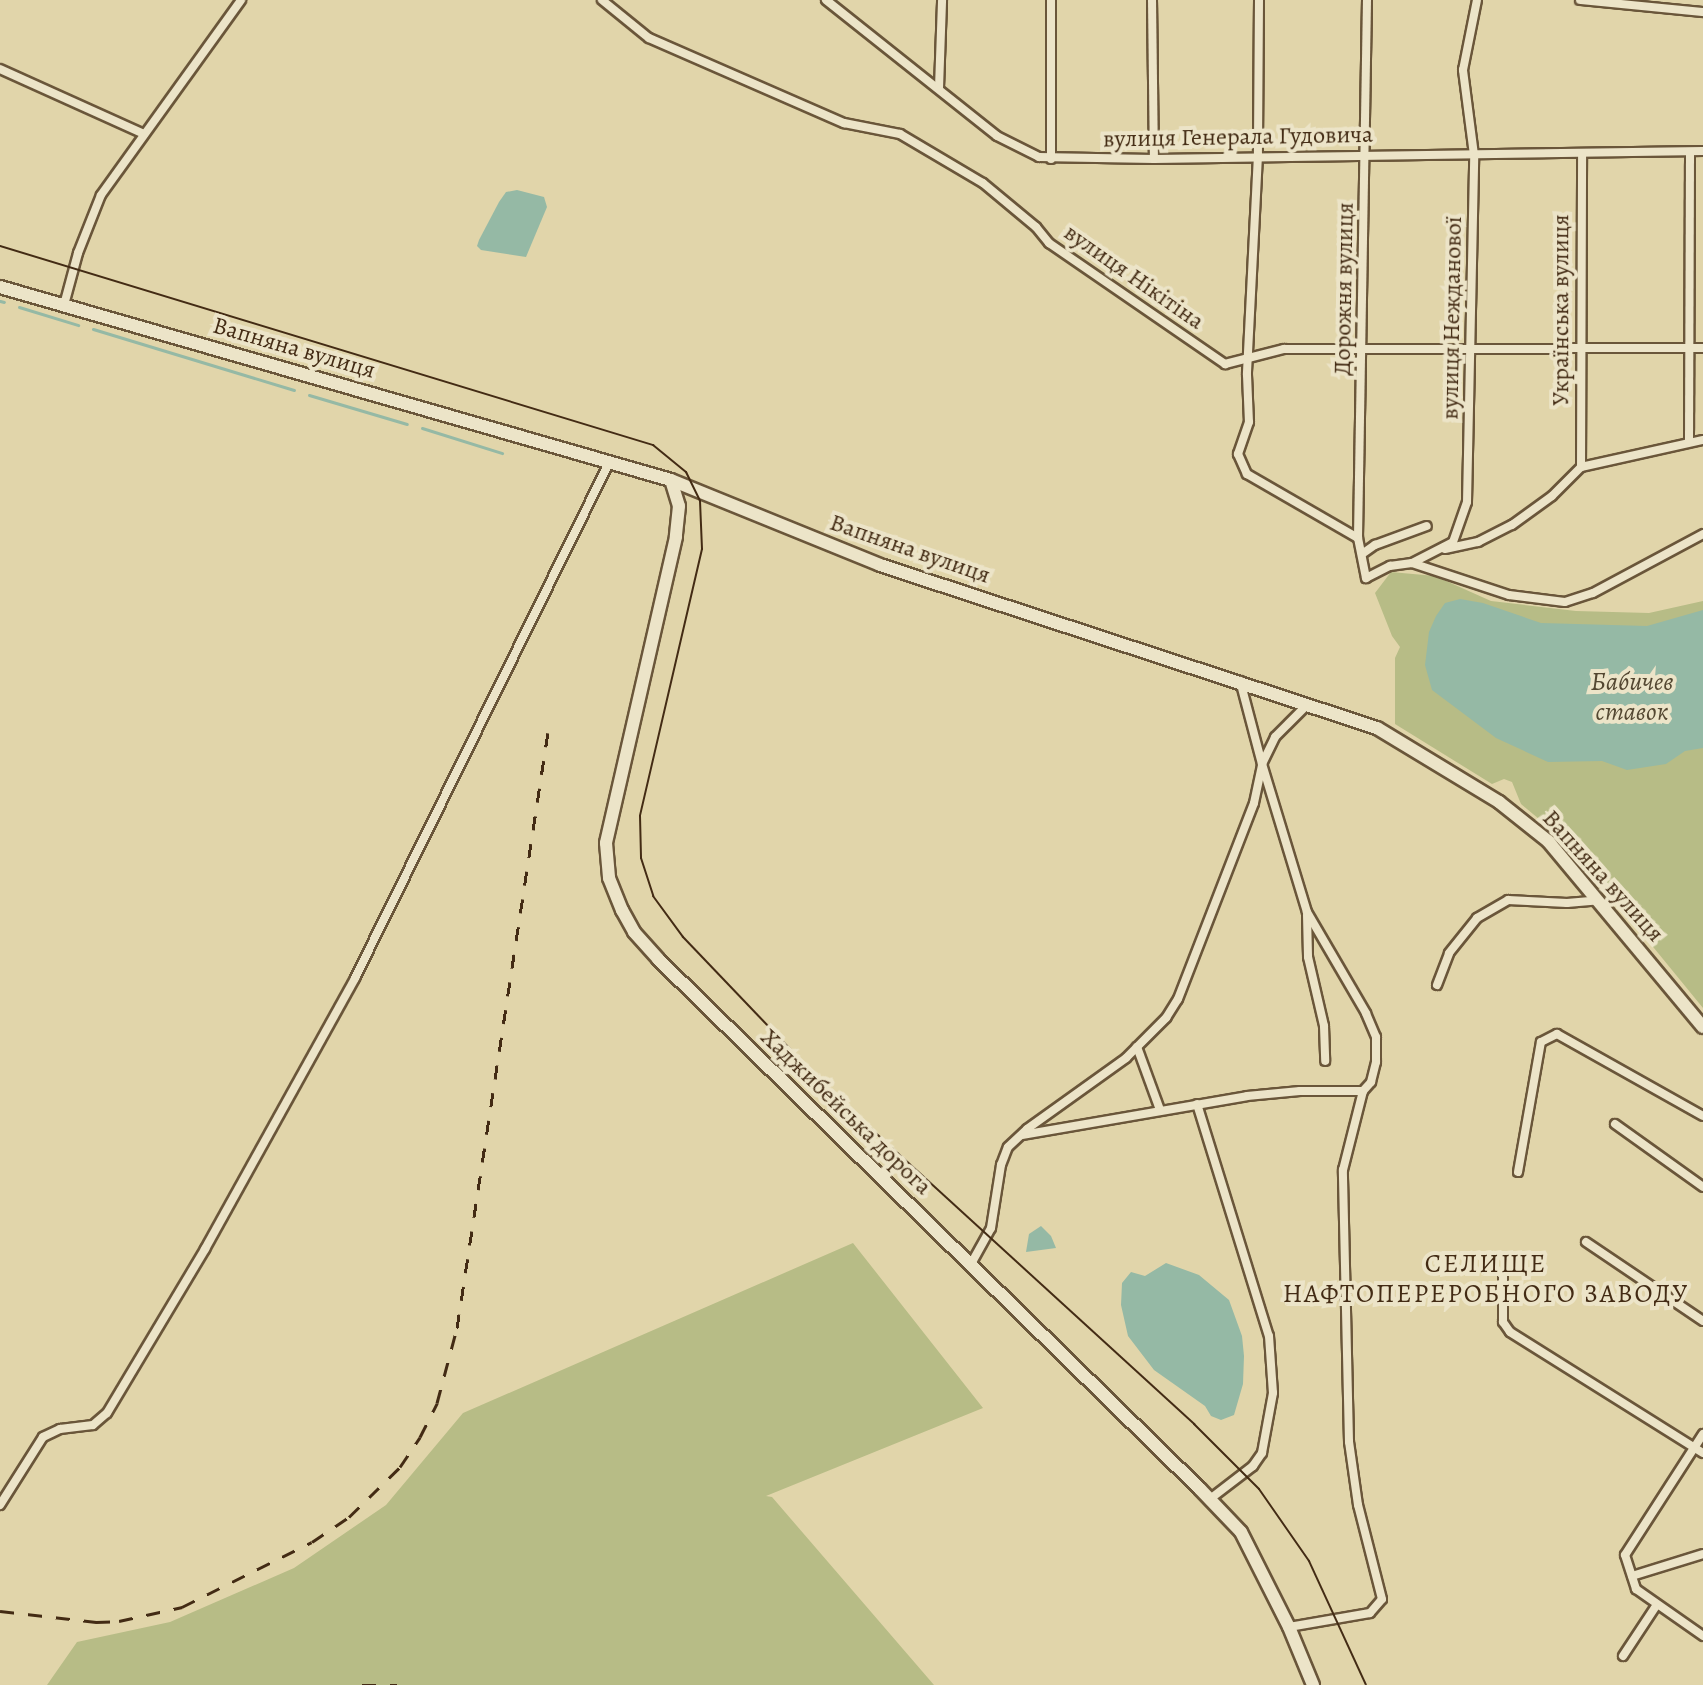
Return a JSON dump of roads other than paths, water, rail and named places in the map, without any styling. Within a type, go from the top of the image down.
[{"type":"street","points":[[64,305],[91,213],[241,0]]},
{"type":"street","name":"вулиця Нікітіна","points":[[602,0],[649,38],[844,123],[900,134],[983,183],[1036,227],[1049,243],[1219,361],[1231,365],[1249,357],[1284,349],[1703,348]]},
{"type":"street","name":"вулиця Генерала Гудовича","points":[[826,0],[1010,145],[1051,159],[1703,151]]},
{"type":"street","points":[[939,88],[942,0]]},
{"type":"street","points":[[1051,0],[1051,159]]},
{"type":"street","points":[[1152,0],[1154,159]]},
{"type":"street","points":[[1259,0],[1258,155],[1249,422],[1238,454],[1247,474],[1358,538]]},
{"type":"street","name":"Дорожня вулиця","points":[[1366,578],[1358,538],[1367,0]]},
{"type":"street","name":"вулиця Нежданової","points":[[1366,578],[1390,566],[1412,563],[1453,542],[1467,502],[1474,155],[1463,70],[1477,0]]},
{"type":"street","points":[[1580,0],[1703,12]]},
{"type":"street","points":[[0,69],[144,134]]},
{"type":"street","points":[[1689,442],[1690,152]]},
{"type":"street","name":"Українська вулиця","points":[[1581,467],[1582,153]]},
{"type":"street","name":"Вапняна вулиця","points":[[0,287],[671,480],[880,565],[1377,728],[1499,802],[1548,841],[1703,1027]]},
{"type":"street","points":[[1440,549],[1478,542],[1512,525],[1552,496],[1581,467],[1703,440]]},
{"type":"street","points":[[0,1505],[43,1437],[60,1429],[93,1425],[107,1413],[205,1249],[355,978],[610,461]]},
{"type":"street","name":"Хаджибейська дорога","points":[[671,480],[679,506],[676,537],[606,843],[609,878],[634,932],[658,959],[1210,1499],[1251,1547],[1313,1685]]},
{"type":"street","points":[[1362,554],[1375,545],[1427,526]]},
{"type":"street","points":[[1412,563],[1509,595],[1565,602],[1593,593],[1703,534]]},
{"type":"street","points":[[1240,681],[1307,912],[1366,1013],[1376,1037],[1376,1062],[1371,1082],[1363,1091],[1343,1170],[1349,1442],[1358,1505],[1382,1599],[1370,1613],[1289,1627]]},
{"type":"street","points":[[971,1264],[995,1216],[1004,1156],[1021,1135],[1137,1047],[1166,1018],[1178,999],[1254,803],[1262,764],[1275,737],[1307,705]]},
{"type":"street","points":[[1437,985],[1449,953],[1477,918],[1508,900],[1567,903],[1600,900]]},
{"type":"street","points":[[1307,912],[1308,957],[1324,1026],[1325,1061]]},
{"type":"street","points":[[1518,1172],[1541,1042],[1557,1034],[1703,1116]]},
{"type":"street","points":[[1137,1047],[1160,1110]]},
{"type":"street","points":[[1021,1135],[1197,1104],[1300,1091],[1363,1091]]},
{"type":"street","points":[[1197,1104],[1269,1336],[1273,1393],[1268,1435],[1262,1453],[1253,1466],[1210,1499]]},
{"type":"street","points":[[1615,1124],[1703,1187]]},
{"type":"street","points":[[1586,1242],[1703,1321]]},
{"type":"street","points":[[1503,1275],[1503,1322],[1510,1332],[1699,1450]]},
{"type":"street","points":[[1703,1434],[1699,1450],[1625,1555],[1636,1589],[1656,1606],[1703,1636]]},
{"type":"street","points":[[1632,1576],[1703,1554]]},
{"type":"street","points":[[1623,1656],[1656,1606]]},
{"type":"water","points":[[517,190],[544,197],[547,207],[526,257],[481,250],[477,246],[479,240],[499,202],[506,192]]},
{"type":"water","name":"Бабичев ставок","points":[[1460,599],[1483,603],[1541,623],[1647,626],[1703,610],[1703,748],[1685,751],[1666,764],[1627,770],[1602,761],[1548,762],[1496,738],[1432,690],[1425,665],[1429,632],[1436,616],[1445,603]]},
{"type":"water","points":[[1041,1226],[1051,1236],[1056,1248],[1026,1252],[1029,1234]]},
{"type":"water","points":[[1166,1263],[1199,1275],[1229,1300],[1242,1336],[1244,1356],[1243,1384],[1234,1415],[1221,1420],[1211,1416],[1205,1406],[1154,1370],[1128,1336],[1121,1305],[1122,1283],[1131,1272],[1145,1276]]},
{"type":"waterway","points":[[0,301],[4,302]]},
{"type":"waterway","points":[[19,307],[78,325]]},
{"type":"waterway","points":[[93,329],[294,390]]},
{"type":"waterway","points":[[309,395],[407,424]]},
{"type":"waterway","points":[[422,428],[502,453]]},
{"type":"tram line","points":[[0,246],[653,445],[686,472],[700,501],[702,549],[640,816],[641,858],[653,896],[683,937],[834,1095],[1194,1424],[1259,1489],[1309,1561],[1366,1685]]},
{"type":"railway","points":[[0,1611],[96,1622],[119,1621],[182,1607],[312,1542],[349,1517],[400,1467],[420,1437],[437,1403],[457,1328],[548,732]]},
{"type":"railway","points":[[362,1685],[397,1685]]},
{"type":"district","name":"СЕЛИЩЕ НАФТОПЕРЕРОБНОГО ЗАВОДУ","points":[[1486,1279]]}]
